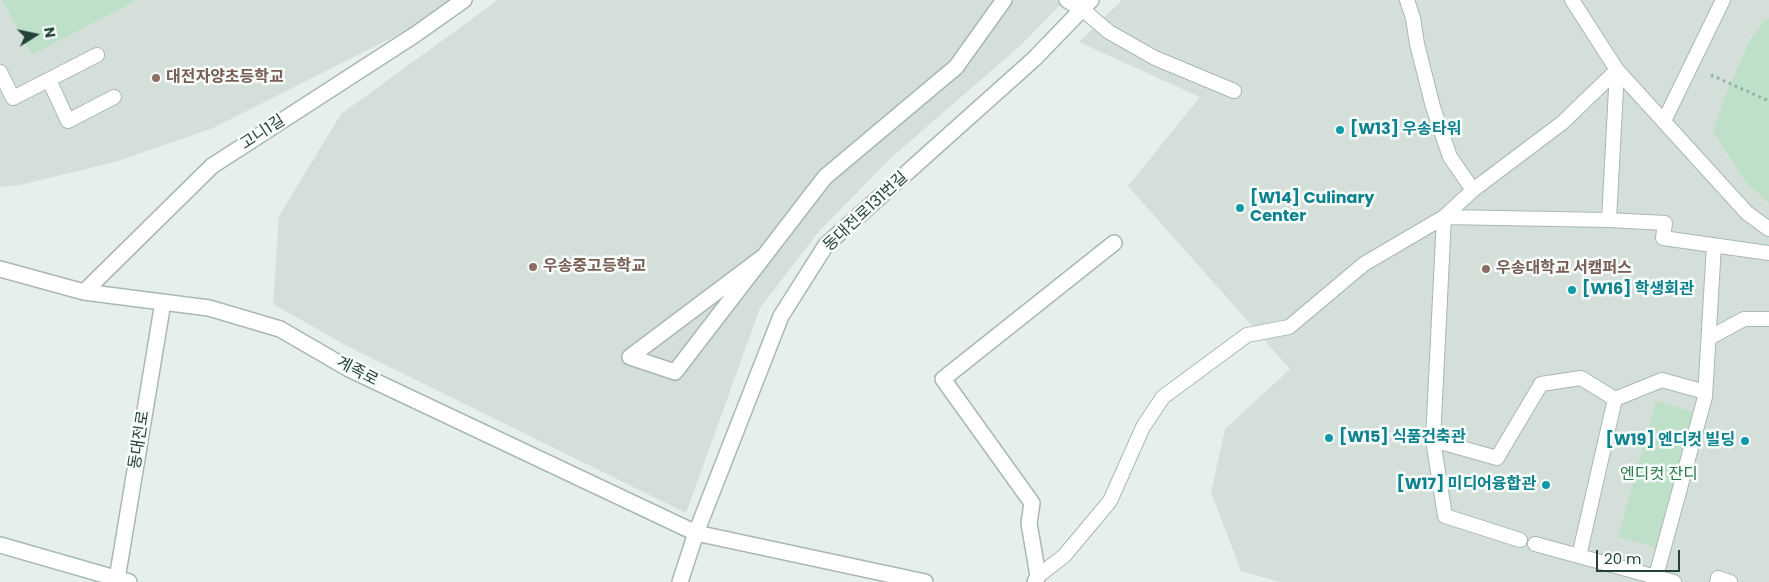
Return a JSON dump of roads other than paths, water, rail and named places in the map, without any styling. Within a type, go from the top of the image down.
[{"type":"street","name":"고니1길","points":[[84,292],[212,166],[416,34],[464,0]]},
{"type":"street","points":[[763,257],[630,356],[675,372],[763,257],[824,177],[956,67],[1004,0]]},
{"type":"street","points":[[1067,0],[1086,5]]},
{"type":"street","name":"동대전로131번길","points":[[680,582],[696,533],[780,316],[826,245],[1034,59],[1086,5]]},
{"type":"street","points":[[1036,579],[1029,524],[1032,502],[943,379],[1114,243]]},
{"type":"street","name":"계족로","points":[[0,269],[84,292],[209,308],[280,329],[349,369],[696,533]]},
{"type":"street","name":"동대전로","points":[[0,545],[123,580],[163,302]]},
{"type":"street","points":[[696,533],[924,582]]},
{"type":"lane","points":[[1407,0],[1414,18],[1417,44],[1432,107],[1450,157],[1472,190]]},
{"type":"lane","points":[[1572,0],[1617,70],[1747,213],[1769,229]]},
{"type":"lane","points":[[1664,121],[1723,0]]},
{"type":"lane","points":[[1086,5],[1109,32],[1155,58],[1234,91]]},
{"type":"lane","points":[[0,72],[13,98],[97,55]]},
{"type":"lane","points":[[1036,579],[1064,556],[1110,501],[1143,427],[1163,397],[1247,335],[1289,327],[1364,264],[1444,217],[1472,190],[1562,123],[1617,70]]},
{"type":"lane","points":[[1609,220],[1617,70]]},
{"type":"lane","points":[[48,80],[68,121],[114,97]]},
{"type":"lane","points":[[1444,217],[1665,223],[1663,238],[1769,253]]},
{"type":"lane","points":[[1444,217],[1433,440],[1445,516],[1520,540]]},
{"type":"lane","points":[[1656,576],[1705,392],[1714,245]]},
{"type":"lane","points":[[1709,338],[1744,319],[1769,319]]},
{"type":"lane","points":[[1433,440],[1497,458],[1541,384],[1581,378],[1615,399]]},
{"type":"lane","points":[[1615,399],[1662,380],[1705,392]]},
{"type":"lane","points":[[1579,556],[1615,399]]},
{"type":"lane","points":[[1536,544],[1674,582]]},
{"type":"lane","points":[[1717,582],[1718,578],[1730,582]]},
{"type":"place","name":"대전자양초등학교","points":[[156,78]]},
{"type":"place","name":"[W13] 우송타워","points":[[1340,130]]},
{"type":"place","name":"[W14] Culinary Center","points":[[1240,208]]},
{"type":"place","name":"우송중고등학교","points":[[533,267]]},
{"type":"place","name":"우송대학교 서캠퍼스","points":[[1486,269]]},
{"type":"place","name":"[W16] 학생회관","points":[[1572,290]]},
{"type":"place","name":"[W15] 식품건축관","points":[[1329,438]]},
{"type":"place","name":"[W19] 엔디컷 빌딩","points":[[1745,441]]},
{"type":"place","name":"[W17] 미디어융합관","points":[[1546,485]]},
{"type":"park label","name":"엔디컷 잔디","points":[[1659,475]]}]
